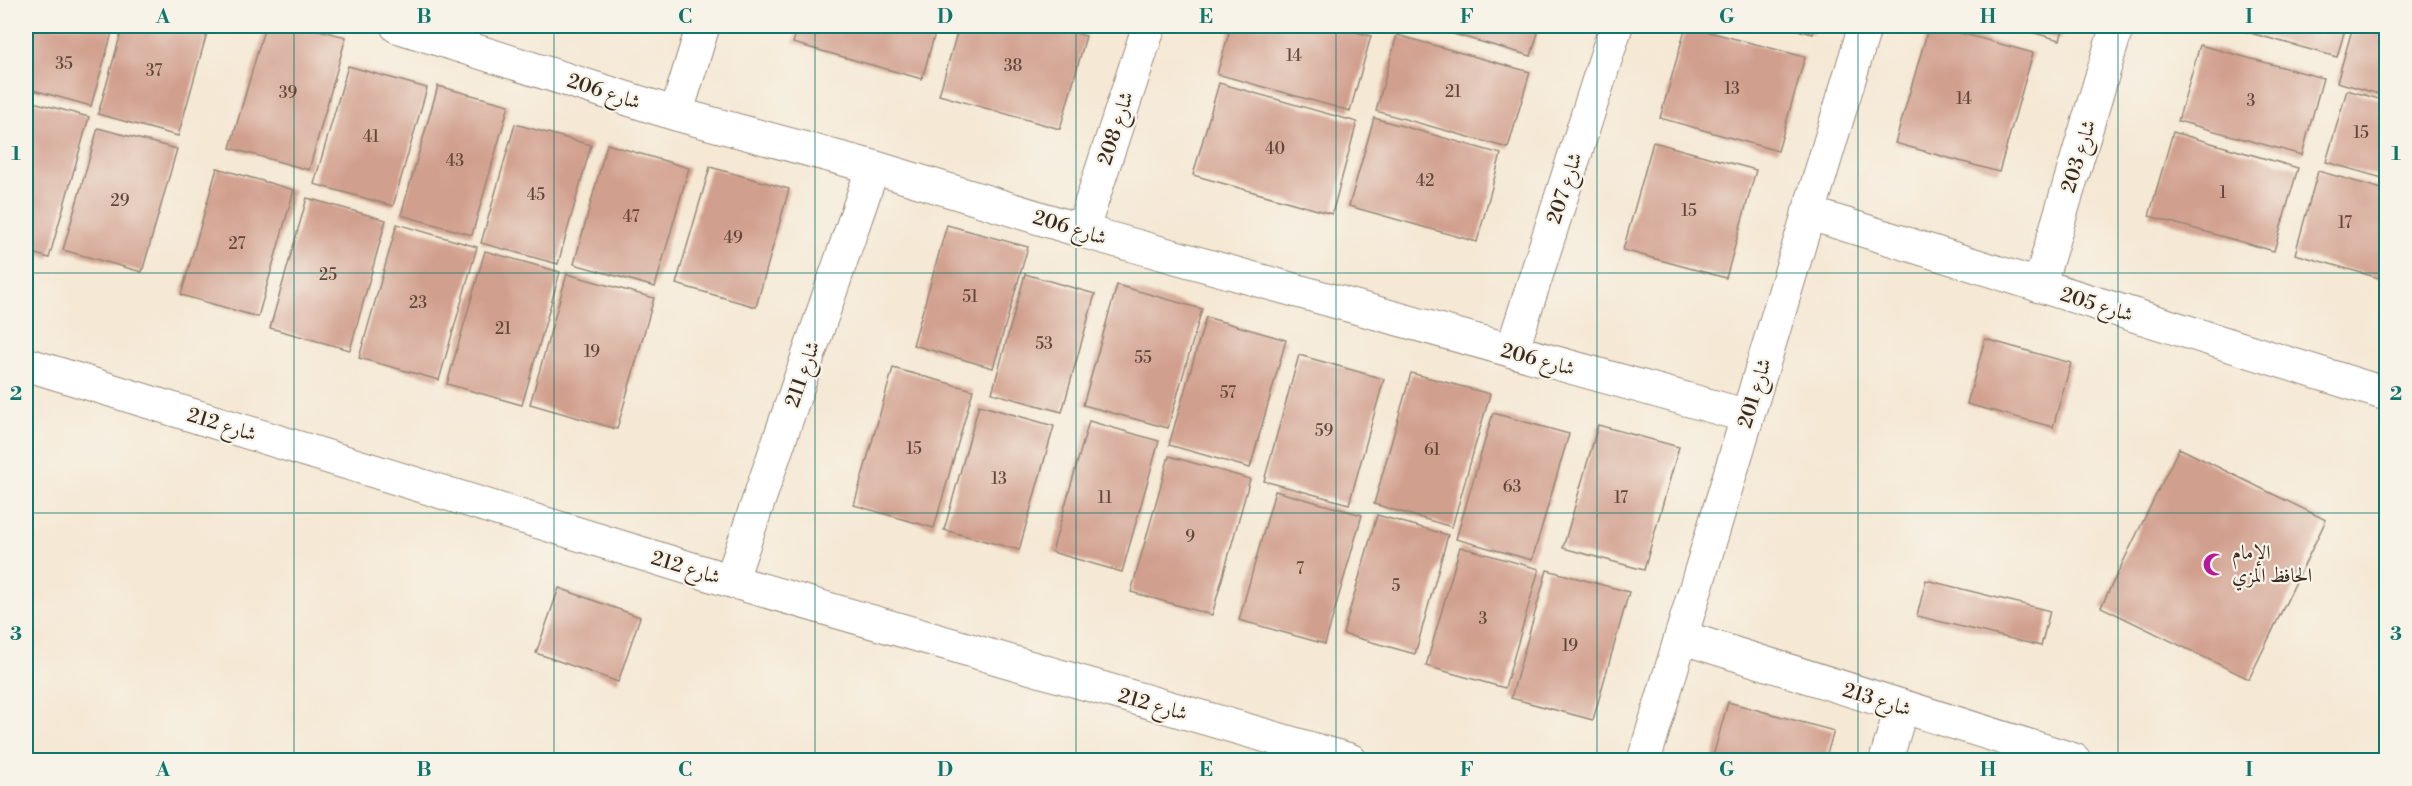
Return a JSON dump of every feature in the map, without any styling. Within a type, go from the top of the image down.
[{"type":"street","name":"شارع 206","points":[[397,26],[676,114],[873,166],[1082,231],[1747,416]]},
{"type":"street","points":[[676,114],[704,26]]},
{"type":"street","name":"شارع 208","points":[[1082,231],[1149,26]]},
{"type":"street","name":"شارع 207","points":[[1512,351],[1616,26]]},
{"type":"street","name":"شارع 201","points":[[1644,760],[1865,26]]},
{"type":"street","name":"شارع 203","points":[[2038,286],[2116,26]]},
{"type":"street","name":"شارع 211","points":[[731,581],[873,166]]},
{"type":"street","name":"شارع 205","points":[[1808,213],[2386,394]]},
{"type":"street","name":"شارع 212","points":[[26,363],[731,581],[1350,760]]},
{"type":"street","name":"شارع 213","points":[[1681,637],[2074,760]]},
{"type":"street","points":[[1886,760],[1902,706]]},
{"type":"building","points":[[29,26],[114,26],[91,106],[26,88],[26,38]]},
{"type":"building","points":[[123,26],[209,26],[178,136],[98,114]]},
{"type":"building","points":[[265,26],[303,26],[346,37],[309,170],[230,148]]},
{"type":"building","points":[[798,26],[937,26],[922,79],[793,43]]},
{"type":"building","points":[[959,26],[1049,26],[1086,36],[1060,129],[939,95]]},
{"type":"building","points":[[1231,26],[1335,26],[1371,36],[1350,111],[1217,74]]},
{"type":"building","points":[[1425,26],[1540,26],[1531,56]]},
{"type":"building","points":[[1686,26],[1805,57],[1778,151],[1660,118]]},
{"type":"building","points":[[1783,26],[1815,26],[1813,34]]},
{"type":"building","points":[[1929,26],[2033,53],[1999,172],[1895,143]]},
{"type":"building","points":[[2008,26],[2064,26],[2060,40]]},
{"type":"building","points":[[2225,26],[2346,26],[2337,57]]},
{"type":"building","points":[[2353,26],[2386,26],[2386,96],[2337,82]]},
{"type":"building","points":[[1397,35],[1530,72],[1508,148],[1376,111]]},
{"type":"building","points":[[2200,45],[2323,78],[2302,155],[2178,121]]},
{"type":"building","points":[[348,66],[427,88],[393,206],[314,184]]},
{"type":"building","points":[[1219,83],[1357,122],[1332,214],[1193,175]]},
{"type":"building","points":[[438,86],[509,105],[472,235],[401,215]]},
{"type":"building","points":[[2347,90],[2386,101],[2386,179],[2326,162]]},
{"type":"building","points":[[26,100],[89,117],[49,258],[26,251]]},
{"type":"building","points":[[1374,118],[1501,154],[1477,242],[1349,206]]},
{"type":"building","points":[[515,124],[591,145],[558,264],[481,243]]},
{"type":"building","points":[[98,128],[177,149],[142,272],[63,250]]},
{"type":"building","points":[[2173,132],[2298,168],[2274,251],[2149,216]]},
{"type":"building","points":[[1653,142],[1756,170],[1726,278],[1623,250]]},
{"type":"building","points":[[607,144],[689,168],[655,287],[574,264]]},
{"type":"building","points":[[710,167],[789,189],[756,307],[676,284]]},
{"type":"building","points":[[217,168],[294,190],[258,317],[181,295]]},
{"type":"building","points":[[2318,171],[2386,190],[2386,280],[2295,254]]},
{"type":"building","points":[[307,198],[386,220],[350,350],[270,328]]},
{"type":"building","points":[[397,224],[477,247],[439,380],[359,358]]},
{"type":"building","points":[[947,225],[1028,247],[993,368],[913,345]]},
{"type":"building","points":[[485,251],[560,272],[522,405],[447,384]]},
{"type":"building","points":[[567,274],[654,298],[617,429],[530,404]]},
{"type":"building","points":[[1025,274],[1095,294],[1062,412],[992,393]]},
{"type":"building","points":[[1117,285],[1202,309],[1168,428],[1083,405]]},
{"type":"building","points":[[1206,317],[1286,340],[1250,468],[1169,445]]},
{"type":"building","points":[[1985,339],[2071,363],[2053,427],[1967,404]]},
{"type":"building","points":[[1299,355],[1384,379],[1349,504],[1264,481]]},
{"type":"building","points":[[893,368],[973,390],[934,528],[854,505]]},
{"type":"building","points":[[1411,373],[1490,394],[1452,527],[1374,504]]},
{"type":"building","points":[[979,405],[1054,426],[1019,550],[944,530]]},
{"type":"building","points":[[1493,413],[1569,434],[1532,560],[1456,539]]},
{"type":"building","points":[[1089,421],[1159,441],[1122,572],[1052,552]]},
{"type":"building","points":[[1598,425],[1679,447],[1644,570],[1563,548]]},
{"type":"building","name":"الإمام الحافظ المزي","points":[[2179,448],[2326,520],[2249,679],[2101,607]]},
{"type":"building","points":[[1169,456],[1250,479],[1212,615],[1131,592]]},
{"type":"building","points":[[1275,491],[1362,515],[1325,644],[1239,620]]},
{"type":"building","points":[[1377,515],[1448,535],[1415,654],[1343,634]]},
{"type":"building","points":[[1460,547],[1539,569],[1505,688],[1426,666]]},
{"type":"building","points":[[1547,570],[1629,592],[1593,720],[1511,698]]},
{"type":"building","points":[[1926,580],[2050,611],[2041,646],[1917,616]]},
{"type":"building","points":[[559,588],[640,617],[618,682],[536,653]]},
{"type":"building","points":[[1728,702],[1834,731],[1825,760],[1712,760]]},
{"type":"place","name":"الإمام الحافظ المزي","points":[[2214,564]]}]
